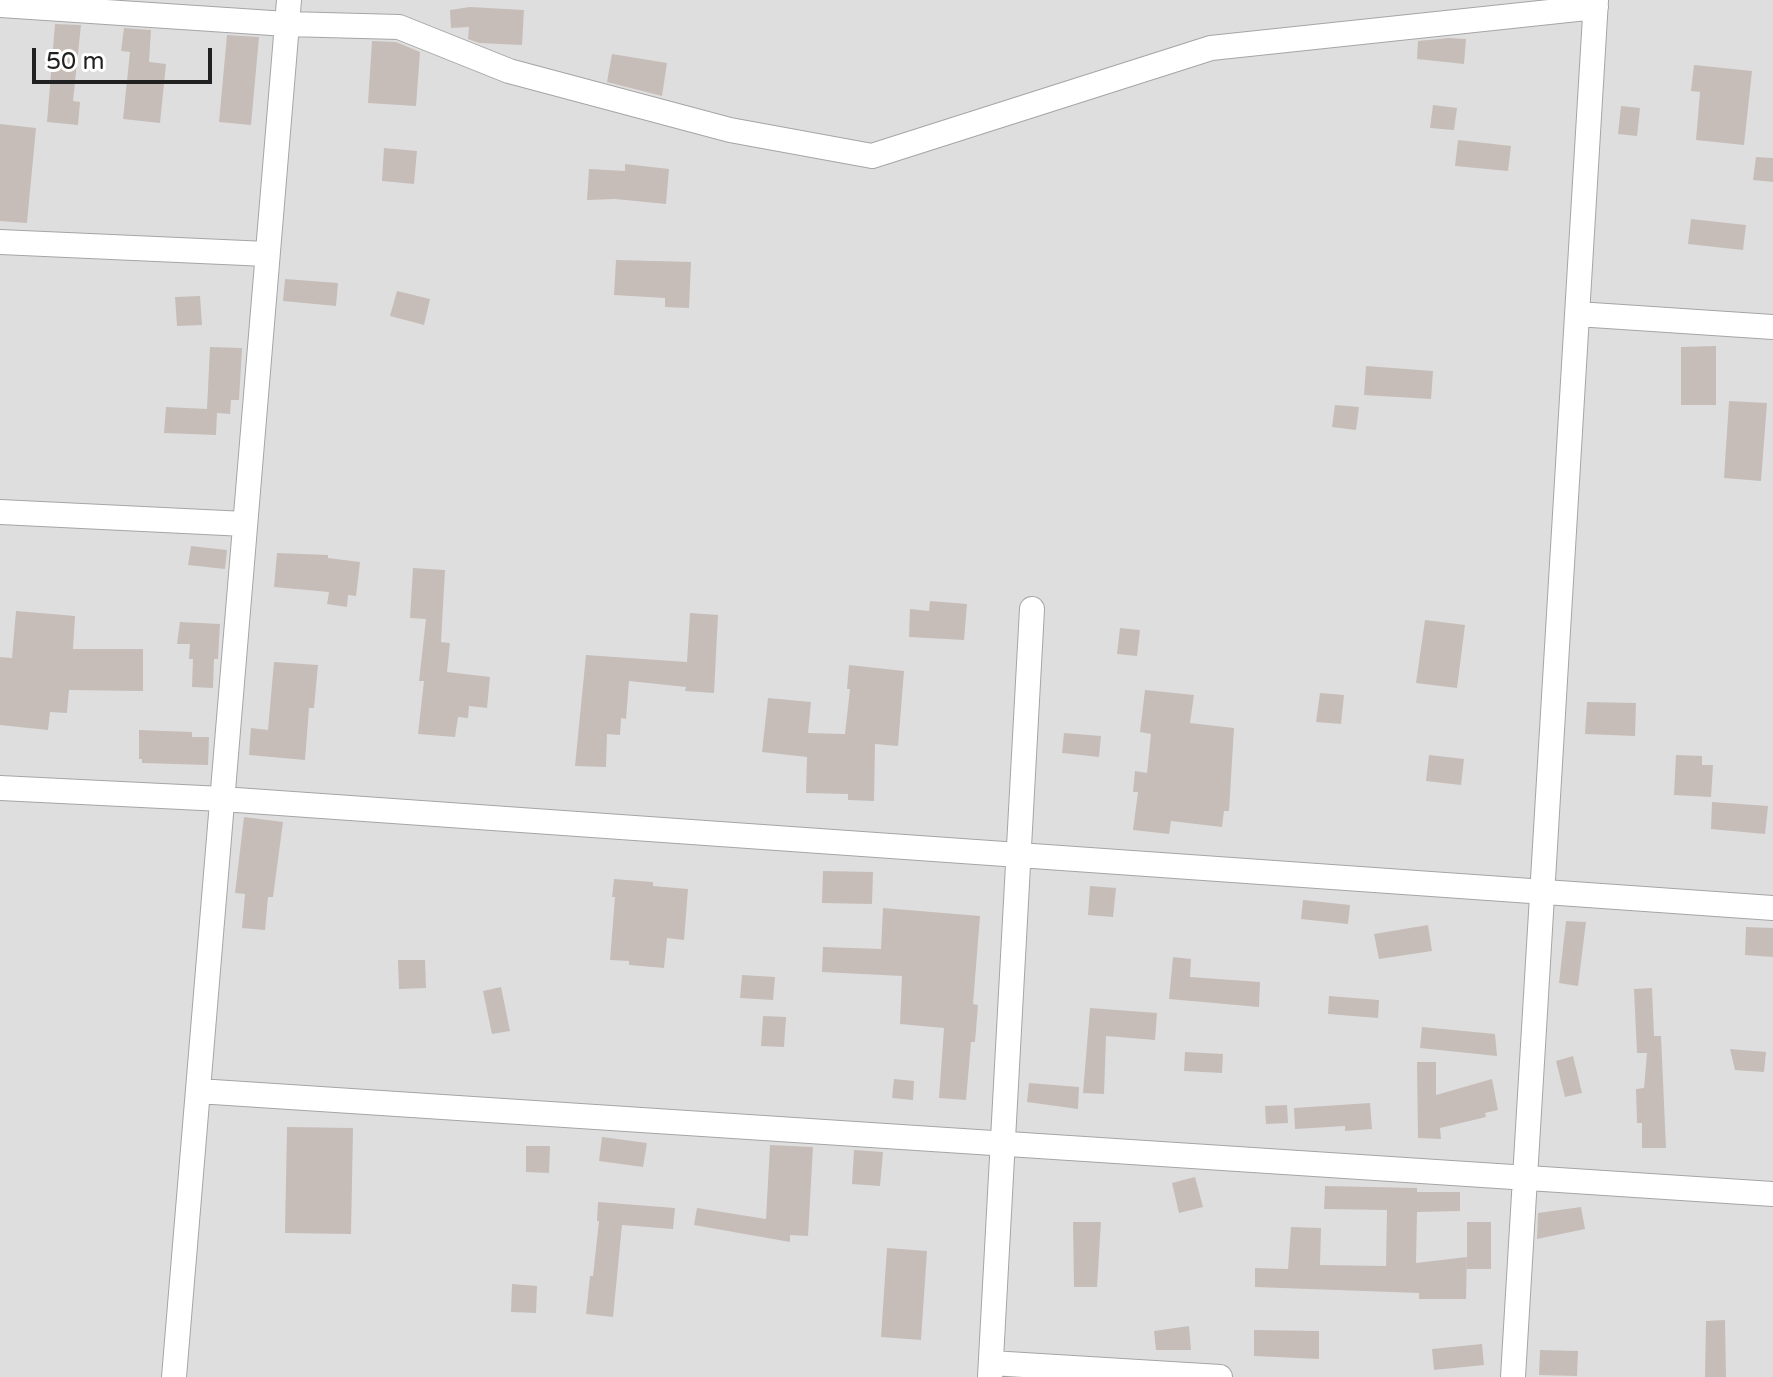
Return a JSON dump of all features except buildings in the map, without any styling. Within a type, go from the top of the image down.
[{"type":"street","points":[[0,5],[288,12],[399,27],[509,71],[730,130],[872,156],[1211,48],[1596,4],[1513,1377]]},
{"type":"street","points":[[174,1377],[288,12]]},
{"type":"street","points":[[0,242],[267,254]]},
{"type":"street","points":[[1577,314],[1773,327]]},
{"type":"street","points":[[0,512],[245,524]]},
{"type":"street","points":[[1032,609],[991,1370],[1220,1377]]},
{"type":"street","points":[[0,788],[222,799],[1773,908]]},
{"type":"street","points":[[198,1091],[1773,1194]]},
{"type":"shaded area","points":[[0,0],[1773,0],[1773,1377],[0,1377]]}]
